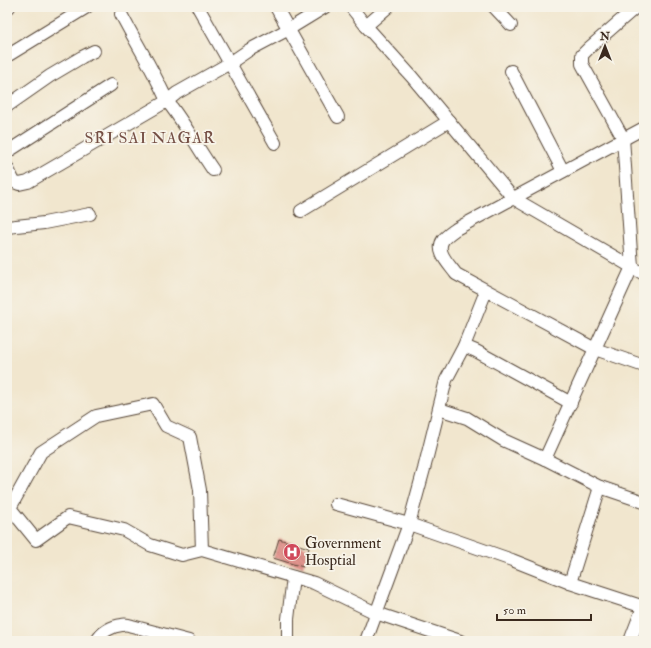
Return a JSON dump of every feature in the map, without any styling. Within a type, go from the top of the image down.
[{"type":"street","points":[[7,56],[86,7]]},
{"type":"street","points":[[198,7],[275,144]]},
{"type":"street","points":[[276,7],[338,117]]},
{"type":"street","points":[[7,167],[14,182],[19,184],[28,182],[230,63],[249,50],[289,29],[325,7]]},
{"type":"street","points":[[351,7],[412,77],[513,198],[644,274]]},
{"type":"street","points":[[366,26],[388,7]]},
{"type":"street","points":[[494,7],[511,25]]},
{"type":"street","points":[[545,458],[632,267],[623,138],[582,64],[582,55],[636,7]]},
{"type":"street","points":[[121,14],[167,100],[213,170]]},
{"type":"street","points":[[7,105],[50,76],[94,51]]},
{"type":"street","points":[[511,71],[562,171]]},
{"type":"street","points":[[7,152],[111,85]]},
{"type":"street","points":[[301,212],[449,121]]},
{"type":"street","points":[[644,128],[456,229],[443,240],[440,247],[442,254],[456,274],[595,349],[644,366]]},
{"type":"street","points":[[7,227],[44,223],[90,214]]},
{"type":"street","points":[[366,641],[409,524],[446,380],[464,346],[486,291]]},
{"type":"street","points":[[464,346],[476,351],[571,403]]},
{"type":"street","points":[[202,550],[200,490],[190,437],[166,426],[153,404],[96,416],[41,452],[10,508],[36,540],[68,517],[124,530],[150,545],[182,555],[202,550],[314,583],[376,613],[460,641]]},
{"type":"street","points":[[439,409],[468,418],[503,440],[545,458],[600,487],[644,502]]},
{"type":"street","points":[[570,583],[600,487]]},
{"type":"street","points":[[336,504],[409,524],[512,560],[570,583],[644,607],[630,641]]},
{"type":"street","points":[[288,641],[288,619],[293,577]]},
{"type":"street","points":[[97,641],[106,631],[123,625],[189,641]]},
{"type":"building","points":[[279,539],[309,548],[303,567],[273,558]]},
{"type":"place","name":"Government Hosptial","points":[[292,552]]},
{"type":"district","name":"SRI SAI NAGAR","points":[[150,137]]}]
